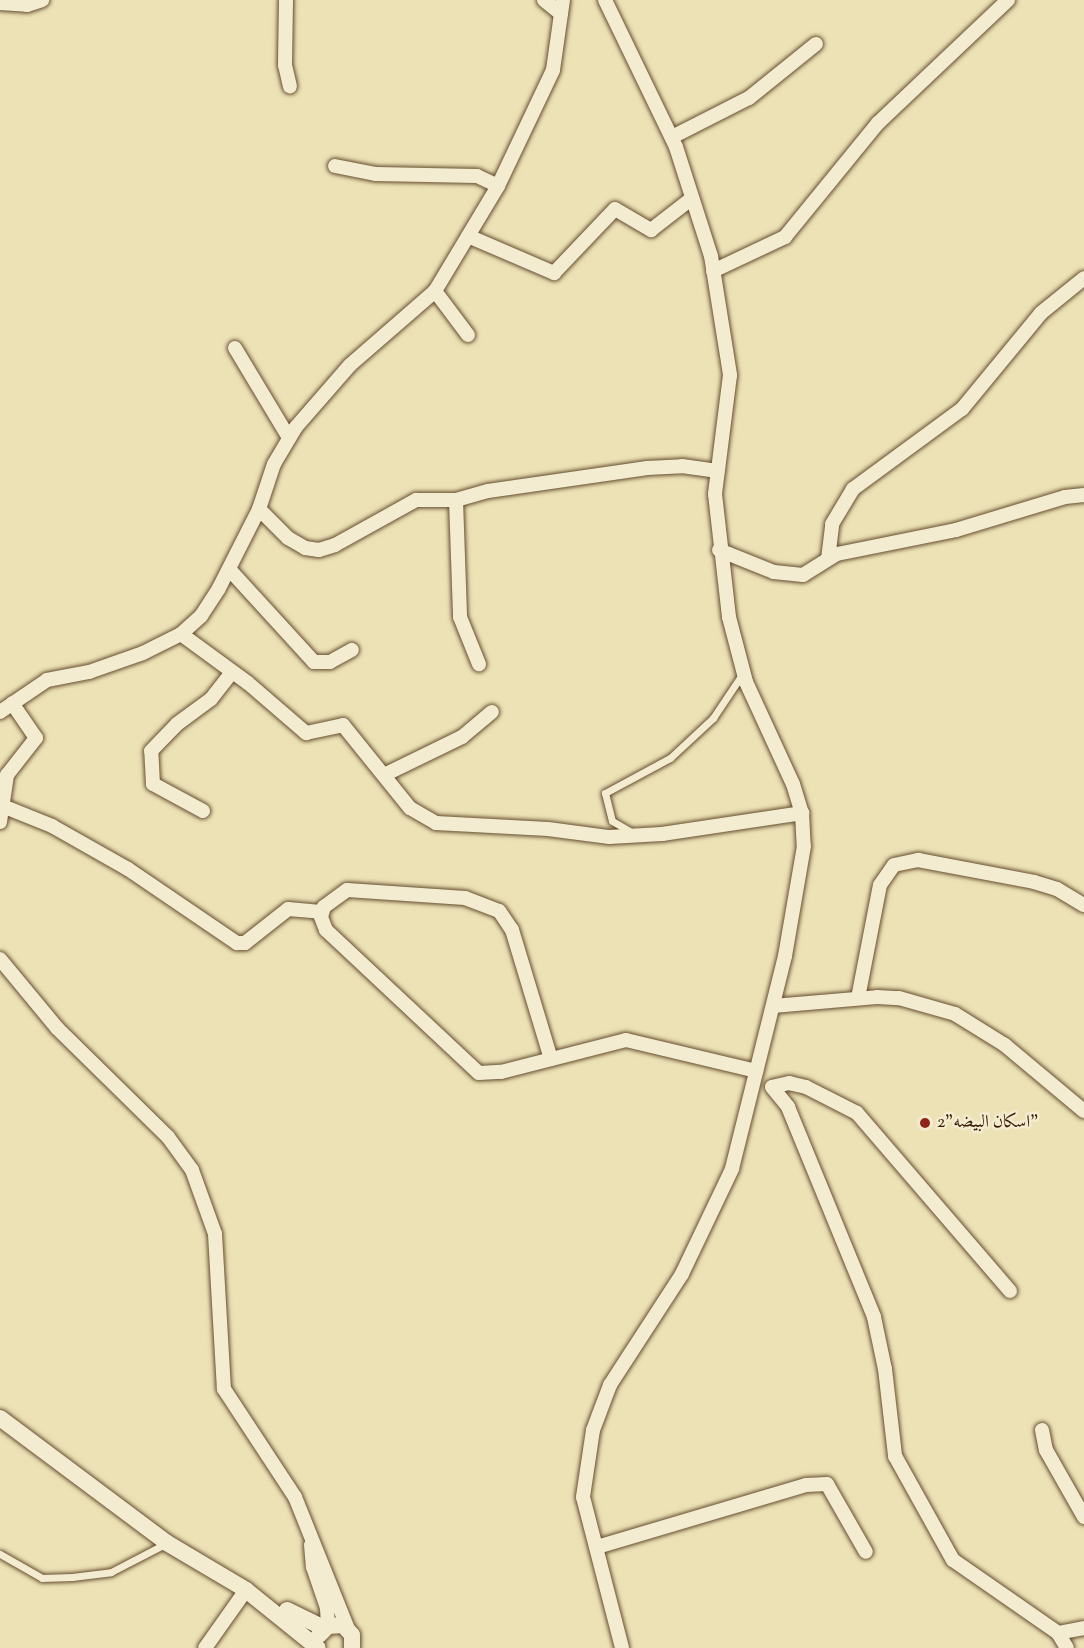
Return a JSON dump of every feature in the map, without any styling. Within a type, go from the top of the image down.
[{"type":"street","points":[[0,3],[27,5],[42,0]]},
{"type":"street","points":[[286,0],[285,65],[290,86]]},
{"type":"street","points":[[0,712],[47,680],[89,672],[181,634],[201,616],[229,569],[259,509],[274,464],[289,438],[350,365],[435,291],[498,186],[553,70],[562,7],[544,0]]},
{"type":"street","points":[[605,0],[672,137],[713,271],[730,375],[715,494],[719,550],[735,652],[742,673],[793,784],[802,813],[801,879],[742,1141],[717,1204],[682,1274],[610,1385],[593,1430],[583,1497],[622,1648]]},
{"type":"street","points":[[713,271],[785,237],[878,123],[1008,0]]},
{"type":"street","points":[[672,137],[749,98],[816,44]]},
{"type":"street","points":[[335,166],[376,174],[477,176],[498,186]]},
{"type":"street","points":[[468,236],[554,273],[615,209],[651,230],[691,200]]},
{"type":"street","points":[[828,559],[832,524],[853,489],[962,409],[1041,312],[1084,278]]},
{"type":"street","points":[[435,291],[468,335]]},
{"type":"street","points":[[235,348],[289,438]]},
{"type":"street","points":[[259,509],[305,548],[319,550],[335,546],[416,500],[456,500],[488,491],[647,468],[682,466],[718,471]]},
{"type":"street","points":[[719,550],[789,576],[814,572],[828,559],[850,551],[988,522],[1065,497],[1084,496]]},
{"type":"street","points":[[456,500],[460,617],[479,664]]},
{"type":"street","points":[[229,569],[314,662],[330,662],[352,650]]},
{"type":"street","points":[[181,634],[232,672],[306,733],[343,725],[410,808],[436,823],[548,829],[609,837],[637,836],[802,813]]},
{"type":"street","points":[[203,811],[153,784],[151,752],[177,724],[211,699],[232,672]]},
{"type":"street","points":[[0,822],[5,807],[7,775],[36,738],[12,703]]},
{"type":"street","points":[[384,774],[462,737],[492,712]]},
{"type":"street","points":[[5,807],[52,826],[128,869],[237,943],[245,944],[288,909],[321,912]]},
{"type":"street","points":[[858,998],[880,885],[894,865],[918,860],[1034,882],[1057,889],[1084,905]]},
{"type":"street","points":[[551,1059],[512,930],[499,911],[465,898],[347,890],[327,902],[321,912],[326,930],[474,1070],[484,1074],[501,1072],[626,1040],[756,1071]]},
{"type":"street","points":[[0,958],[57,1028],[168,1137],[192,1170],[215,1234],[224,1389],[277,1464],[295,1497],[348,1629],[353,1647]]},
{"type":"street","points":[[773,1006],[858,998],[899,998],[955,1014],[1005,1045],[1084,1112]]},
{"type":"street","points":[[1010,1291],[857,1113],[806,1087],[789,1083],[772,1087],[788,1107],[874,1317],[885,1369],[895,1456],[953,1560],[1058,1633],[1066,1648]]},
{"type":"street","points":[[0,1418],[167,1543],[246,1590],[326,1627],[337,1624],[348,1629]]},
{"type":"street","points":[[1042,1430],[1046,1450],[1084,1517]]},
{"type":"street","points":[[597,1547],[807,1485],[827,1484],[866,1552]]},
{"type":"street","points":[[311,1540],[313,1567],[327,1608],[326,1627],[319,1636],[319,1648]]},
{"type":"street","points":[[205,1648],[246,1590]]},
{"type":"street","points":[[246,1590],[319,1648]]},
{"type":"street","points":[[1058,1633],[1084,1628]]},
{"type":"lane","points":[[637,836],[612,821],[604,793],[670,758],[712,718],[742,673]]},
{"type":"lane","points":[[0,1554],[42,1578],[111,1572],[167,1543]]},
{"type":"place","name":"اسكان البيضه\"2\"","points":[[925,1123]]}]
